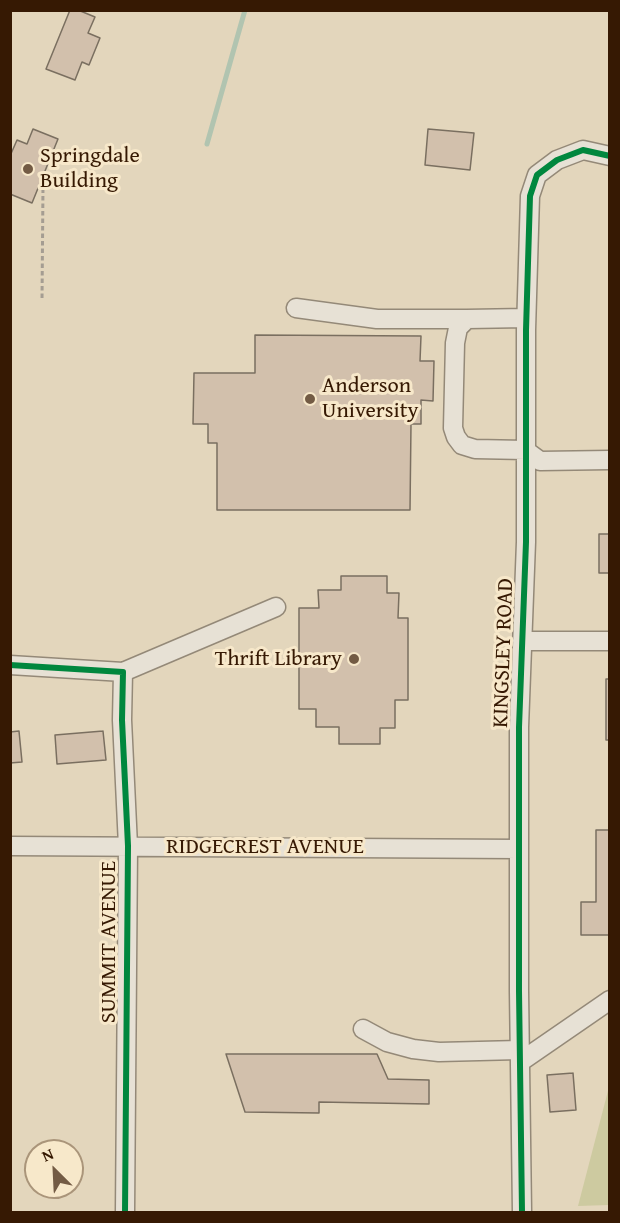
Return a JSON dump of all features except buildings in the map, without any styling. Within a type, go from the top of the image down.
[{"type":"street","name":"KINGSLEY ROAD","points":[[522,1212],[519,1056],[519,728],[526,542],[526,318],[530,196],[537,175],[557,160],[583,150],[609,156]]},
{"type":"street","points":[[296,308],[377,319],[526,318]]},
{"type":"street","points":[[467,319],[458,328],[455,344],[453,428],[462,445],[475,449],[525,450],[540,461],[609,460]]},
{"type":"street","points":[[10,665],[123,672],[276,607]]},
{"type":"street","points":[[522,641],[609,641]]},
{"type":"street","name":"SUMMIT AVENUE","points":[[123,672],[122,720],[128,846],[125,1212]]},
{"type":"street","name":"RIDGECREST AVENUE","points":[[10,846],[519,849]]},
{"type":"street","points":[[363,1029],[387,1042],[413,1049],[519,1056],[609,1000]]},
{"type":"path","points":[[40,182],[42,186],[42,301]]},
{"type":"shaded area","points":[[609,1087],[609,1205],[578,1206]]},
{"type":"waterway","points":[[207,144],[245,10]]},
{"type":"cycle path","points":[[522,1212],[519,727],[526,542],[526,330],[530,196],[537,175],[557,160],[583,150],[610,156]]},
{"type":"cycle path","points":[[10,665],[123,672],[122,720],[128,846],[125,1212]]},
{"type":"place","name":"Springdale Building","points":[[28,169]]},
{"type":"place","name":"Anderson University","points":[[310,399]]},
{"type":"place","name":"Thrift Library","points":[[354,659]]}]
